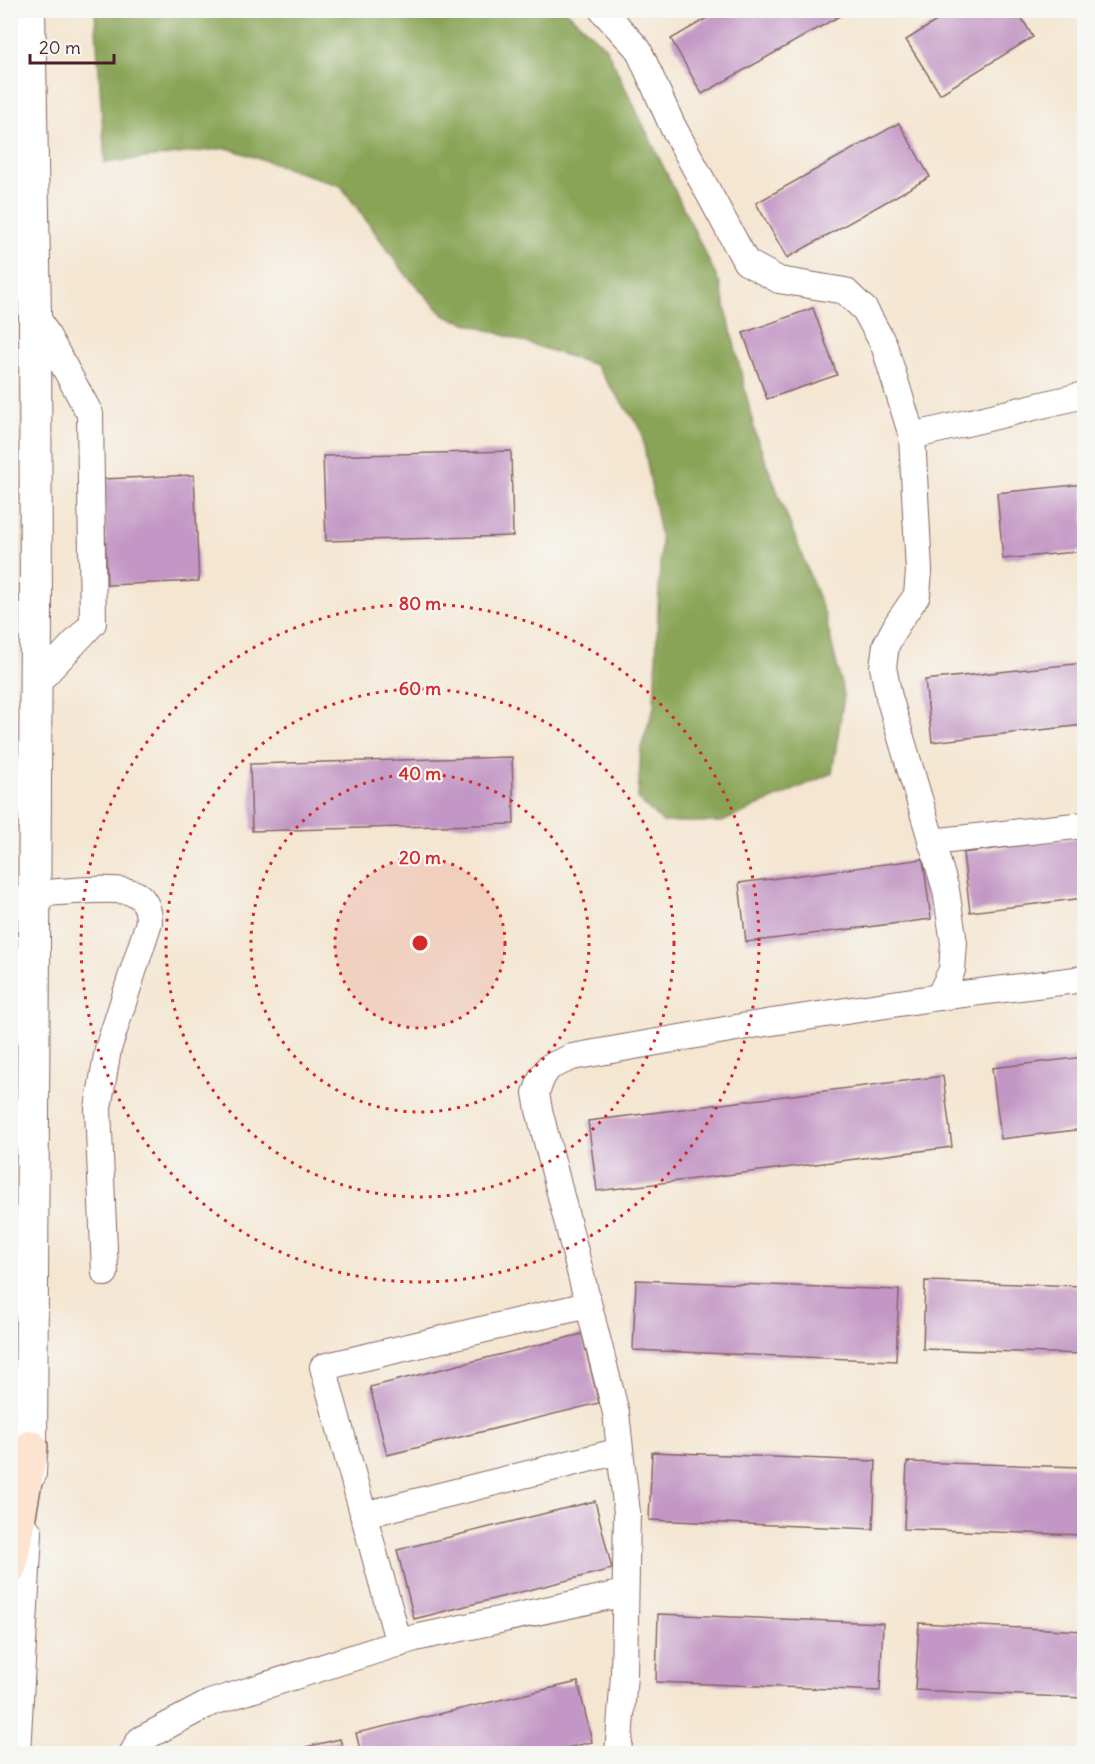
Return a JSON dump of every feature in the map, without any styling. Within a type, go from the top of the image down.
[{"type":"main road","points":[[10,1567],[31,1447]]},
{"type":"street","points":[[14,1754],[31,1447],[36,684],[35,313],[29,10]]},
{"type":"street","points":[[602,10],[638,49],[672,125],[746,262],[779,280],[846,291],[865,310],[884,345],[912,436],[919,571],[917,595],[886,645],[883,667],[889,697],[946,890],[954,943],[952,970],[939,997]]},
{"type":"street","points":[[10,275],[35,313],[90,414],[93,623],[36,684]]},
{"type":"street","points":[[912,436],[1084,395]]},
{"type":"street","points":[[931,842],[1084,825]]},
{"type":"street","points":[[34,894],[114,890],[137,895],[149,909],[149,922],[108,1049],[98,1108],[105,1273]]},
{"type":"street","points":[[618,1754],[624,1675],[627,1513],[616,1413],[536,1093],[542,1077],[549,1067],[572,1057],[753,1025],[939,997],[1084,979]]},
{"type":"street","points":[[399,1644],[323,1367],[588,1305]]},
{"type":"street","points":[[363,1515],[620,1451]]},
{"type":"street","points":[[132,1754],[140,1740],[210,1703],[415,1638],[625,1593]]},
{"type":"green space","points":[[95,11],[566,11],[606,48],[720,284],[756,436],[825,615],[844,696],[832,773],[722,822],[663,822],[638,799],[641,748],[654,707],[661,540],[641,429],[595,365],[445,316],[407,276],[341,186],[227,148],[105,163]]},
{"type":"building","points":[[721,10],[844,10],[845,13],[702,94],[671,39]]},
{"type":"building","points":[[954,10],[1017,10],[1033,37],[940,94],[906,40]]},
{"type":"building","points":[[899,123],[930,177],[787,258],[756,203]]},
{"type":"building","points":[[813,308],[837,375],[767,399],[743,333]]},
{"type":"building","points":[[511,451],[513,536],[326,541],[323,456]]},
{"type":"building","points":[[194,475],[199,581],[107,585],[103,479]]},
{"type":"building","points":[[1084,484],[1084,551],[1003,559],[997,493]]},
{"type":"building","points":[[1084,663],[1084,725],[932,742],[925,680]]},
{"type":"building","points":[[512,757],[514,824],[252,831],[250,764]]},
{"type":"building","points":[[1084,837],[1084,898],[970,912],[963,853]]},
{"type":"building","points":[[923,859],[931,919],[746,942],[739,883]]},
{"type":"building","points":[[1084,1057],[1084,1129],[1001,1139],[992,1068]]},
{"type":"building","points":[[943,1076],[952,1147],[597,1191],[588,1121]]},
{"type":"building","points":[[636,1280],[899,1290],[896,1361],[633,1350]]},
{"type":"building","points":[[925,1281],[1084,1286],[1084,1354],[923,1349]]},
{"type":"building","points":[[582,1334],[599,1403],[387,1455],[370,1387]]},
{"type":"building","points":[[652,1452],[876,1461],[873,1529],[649,1520]]},
{"type":"building","points":[[907,1462],[1084,1467],[1084,1535],[904,1529]]},
{"type":"building","points":[[595,1501],[612,1569],[414,1619],[397,1550]]},
{"type":"building","points":[[658,1614],[883,1623],[880,1691],[656,1682]]},
{"type":"building","points":[[919,1623],[1084,1631],[1084,1698],[915,1690]]},
{"type":"building","points":[[578,1682],[592,1742],[541,1754],[361,1754],[356,1733]]},
{"type":"building","points":[[340,1739],[344,1754],[280,1754],[280,1753]]}]
